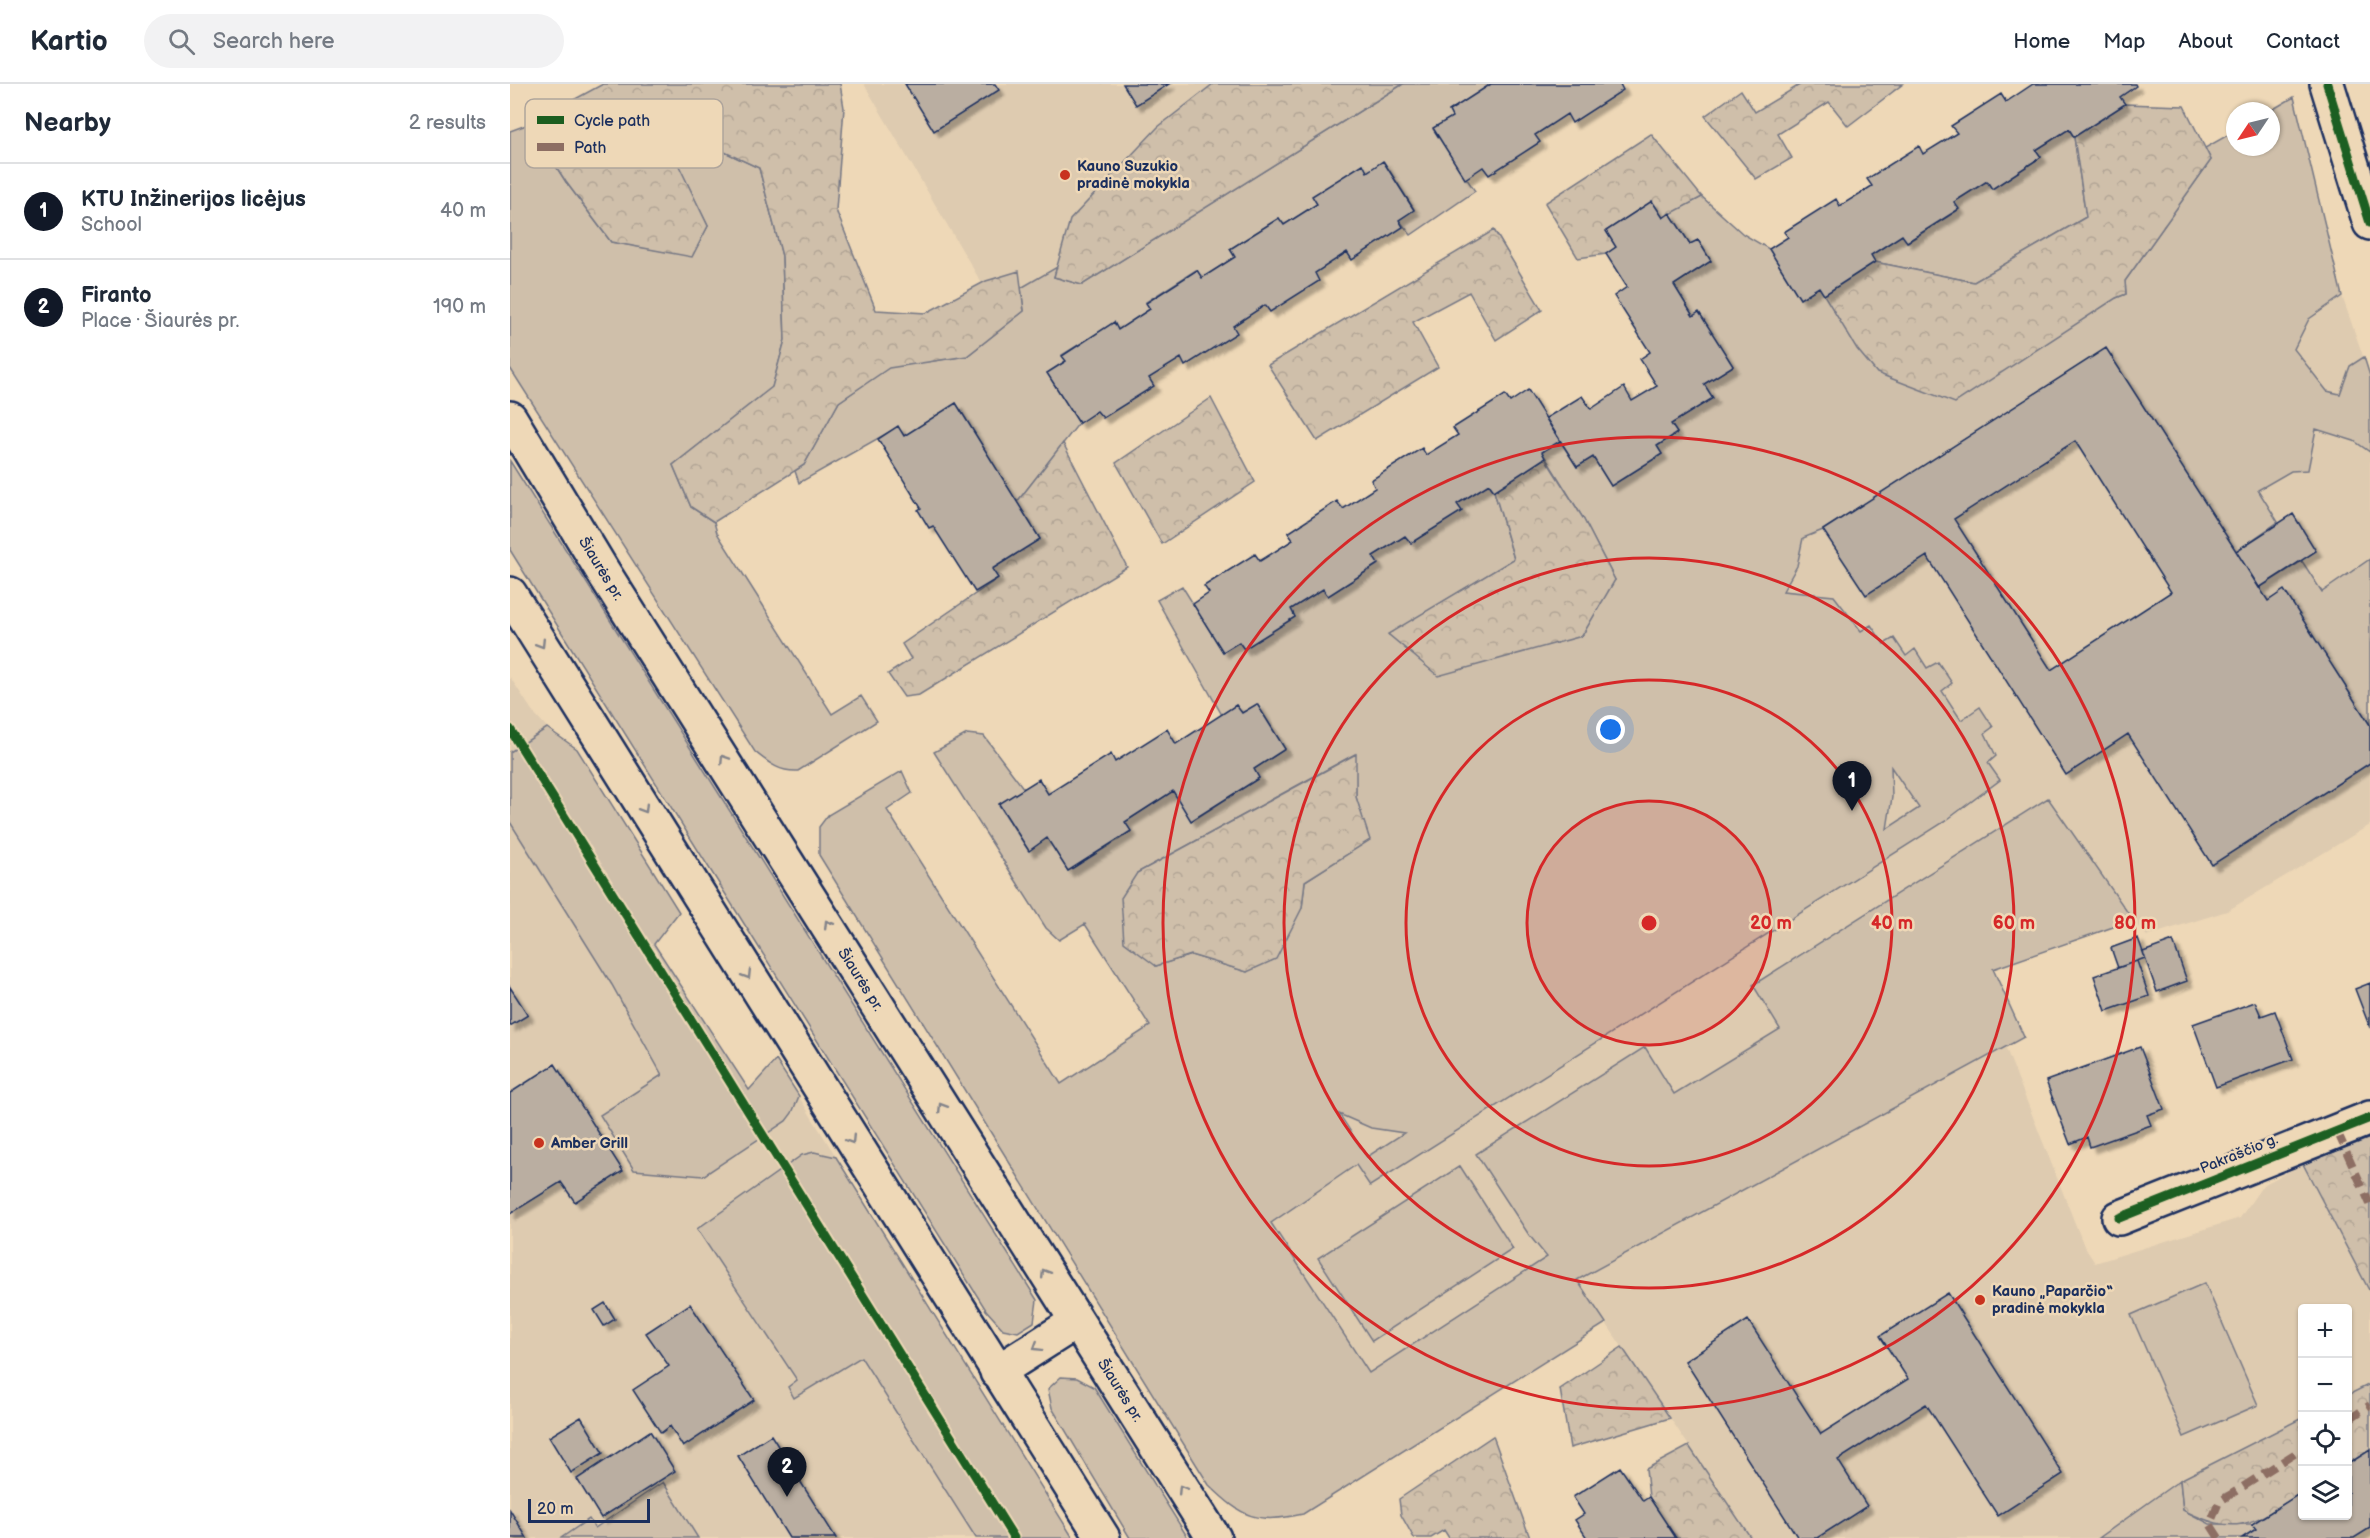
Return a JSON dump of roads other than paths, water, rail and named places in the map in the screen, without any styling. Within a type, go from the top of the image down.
[{"type":"main road","points":[[2327,84],[2370,223]]},
{"type":"main road","name":"Šiaurės pr.","points":[[510,418],[596,560],[1214,1538]]},
{"type":"main road","points":[[510,594],[1103,1538]]},
{"type":"main road","name":"Pakraščio g.","points":[[2119,1218],[2370,1118]]},
{"type":"main road","points":[[997,1372],[1076,1322]]},
{"type":"place","name":"Kauno Suzukio pradinė mokykla","points":[[1065,175]]},
{"type":"place","name":"KTU Inžinerijos licėjus","points":[[1852,811]]},
{"type":"place","name":"Amber Grill","points":[[539,1143]]},
{"type":"place","name":"Kauno „Paparčio“ pradinė mokykla","points":[[1980,1300]]},
{"type":"place","name":"Firanto","points":[[787,1497]]}]
